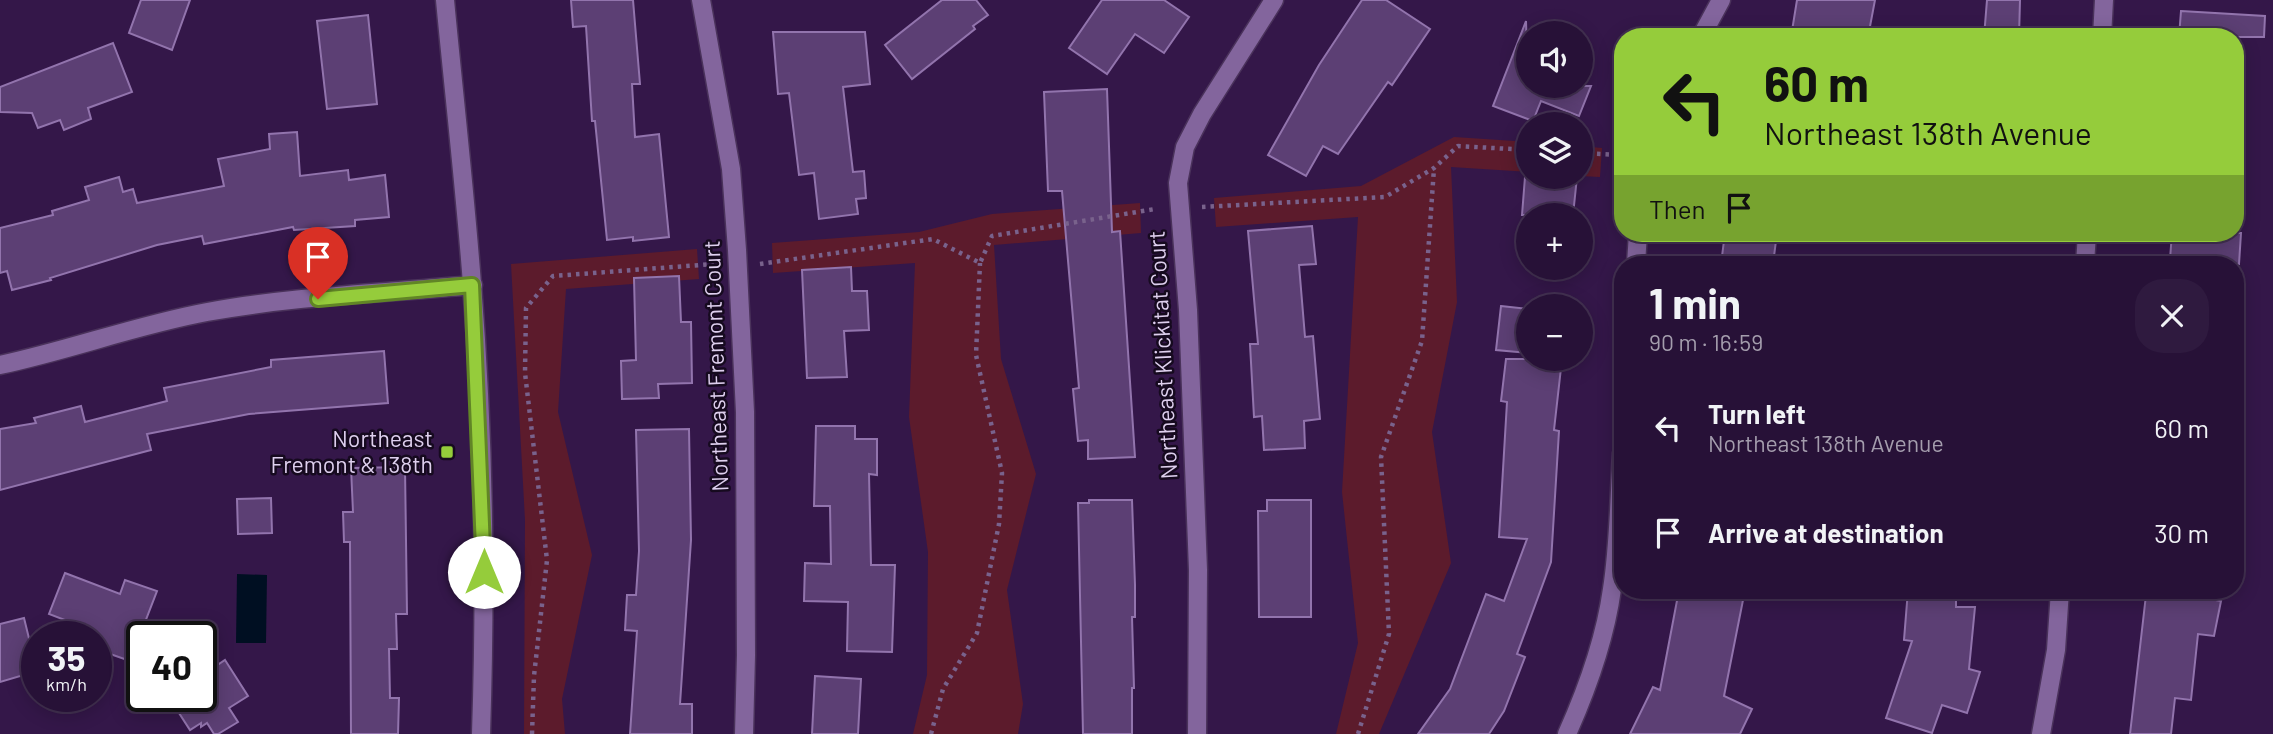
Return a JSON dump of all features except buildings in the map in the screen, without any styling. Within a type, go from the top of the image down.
[{"type":"street","points":[[445,0],[472,285],[484,547],[481,734]]},
{"type":"street","name":"Northeast Fremont Court","points":[[701,0],[731,169],[738,268],[745,412],[744,734]]},
{"type":"street","name":"Northeast Klickitat Court","points":[[1197,734],[1198,556],[1188,310],[1178,183],[1185,147],[1202,114],[1274,0]]},
{"type":"street","points":[[1707,28],[1721,0]]},
{"type":"street","points":[[2102,28],[2104,0]]},
{"type":"street","points":[[0,365],[141,326],[209,312],[266,304],[472,285]]},
{"type":"street","points":[[1567,734],[1596,662],[1606,625],[1614,572]]},
{"type":"street","points":[[2041,734],[2056,650],[2059,599]]},
{"type":"path","points":[[931,734],[943,689],[977,633],[999,524],[1002,473],[976,355],[980,263],[992,236],[1144,209],[1385,197],[1434,168],[1458,146],[1516,149]]},
{"type":"path","points":[[1593,154],[1614,155]]},
{"type":"path","points":[[1358,734],[1389,634],[1381,457],[1422,341],[1434,168]]},
{"type":"path","points":[[532,734],[534,676],[547,560],[525,373],[526,309],[553,276],[709,263],[738,268],[933,239],[980,263]]},
{"type":"shaded area","points":[[1454,137],[1516,141],[1516,171],[1451,167],[1457,302],[1432,432],[1451,563],[1379,734],[1336,734],[1358,643],[1342,492],[1358,217],[1216,227],[1214,198],[1361,186]]},
{"type":"shaded area","points":[[1593,147],[1602,148],[1600,177],[1593,177]]},
{"type":"shaded area","points":[[1140,203],[1141,233],[994,245],[1001,359],[1036,474],[1007,590],[1023,704],[1018,734],[913,734],[927,675],[928,552],[909,417],[915,263],[773,273],[772,243],[919,232],[992,214]]},
{"type":"shaded area","points":[[697,249],[699,279],[566,289],[558,412],[592,555],[562,699],[565,734],[524,734],[525,520],[511,264]]},
{"type":"water","points":[[237,574],[267,575],[266,643],[236,643]]},
{"type":"place","name":"Northeast Fremont & 138th","points":[[447,452]]},
{"type":"route","points":[[318,299],[472,285],[484,572]]}]
